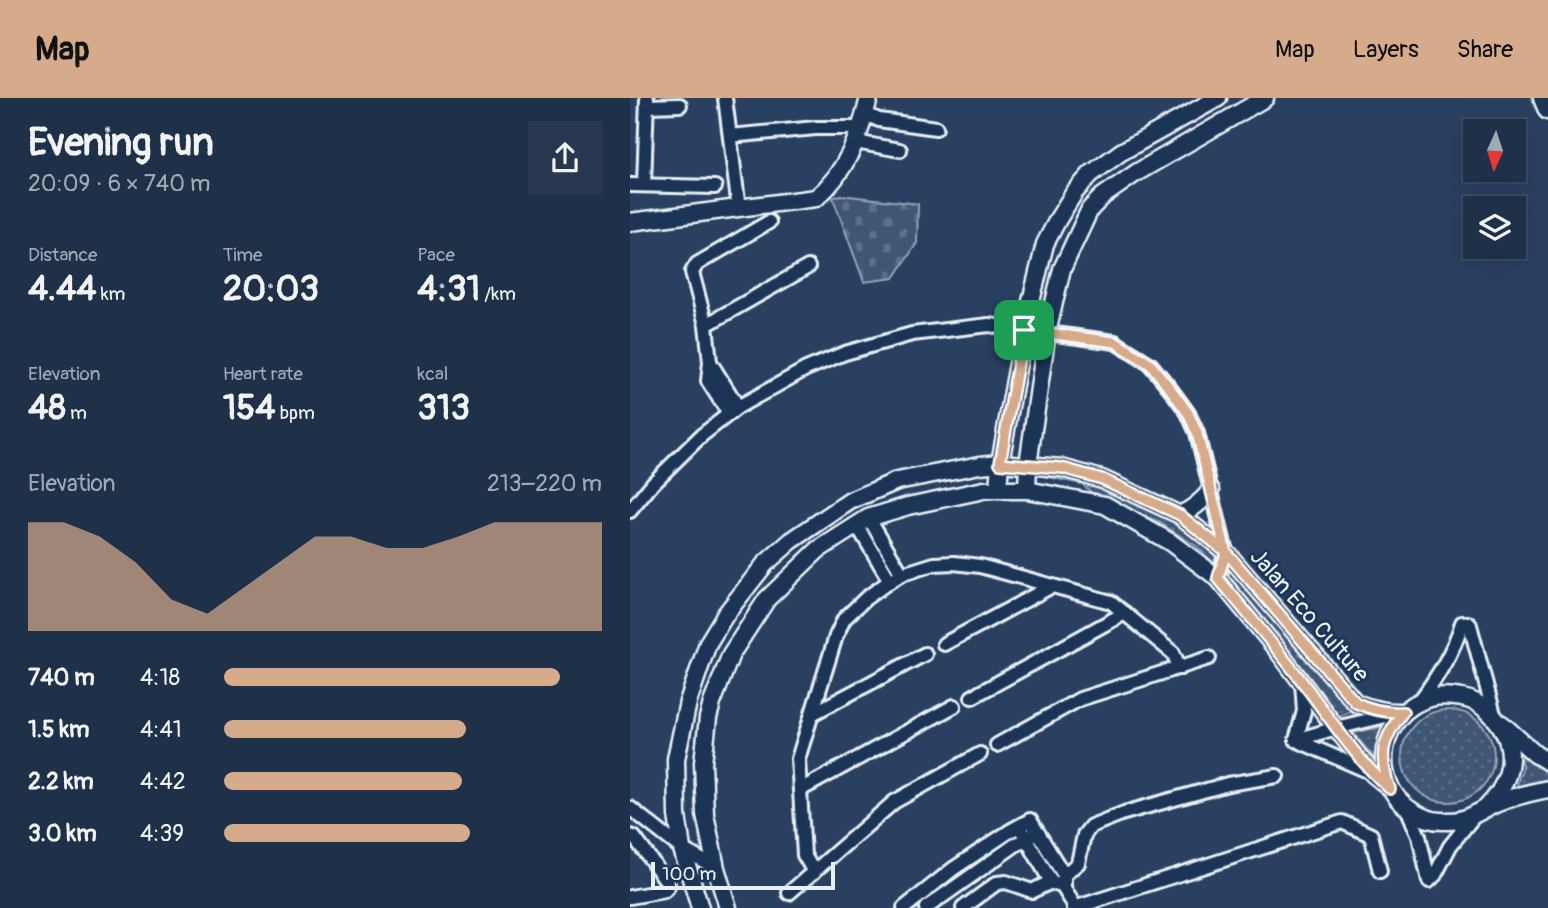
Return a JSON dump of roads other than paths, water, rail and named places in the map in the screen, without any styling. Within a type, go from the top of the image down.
[{"type":"main road","points":[[1543,98],[1548,110]]},
{"type":"street","points":[[725,98],[739,209]]},
{"type":"street","points":[[998,489],[1000,463],[1024,330],[1045,244],[1058,219],[1074,193],[1091,174],[1121,152],[1218,98]]},
{"type":"street","points":[[1027,489],[1047,332],[1062,269],[1090,209],[1103,196],[1136,173],[1265,98]]},
{"type":"street","points":[[644,185],[647,102],[680,105]]},
{"type":"street","points":[[730,136],[879,120],[936,128]]},
{"type":"street","points":[[862,121],[900,150]]},
{"type":"street","points":[[630,222],[816,198],[829,187],[845,164],[862,121]]},
{"type":"street","points":[[1121,152],[1136,173]]},
{"type":"street","points":[[630,185],[715,187]]},
{"type":"street","points":[[734,411],[708,381],[710,362],[706,325],[692,272],[697,264],[769,222]]},
{"type":"street","points":[[706,325],[808,267]]},
{"type":"street","name":"Jalan Eco Culture","points":[[630,512],[653,483],[702,435],[734,411],[806,369],[845,353],[912,334],[989,325],[1115,342],[1150,364],[1188,413],[1197,433],[1226,552],[1218,578]]},
{"type":"street","name":"Jalan Eco Culture","points":[[700,908],[682,849],[677,815],[676,759],[688,702],[708,643],[725,615],[765,564],[791,541],[850,501],[897,481],[1000,463],[1062,468],[1102,479],[1180,515],[1226,552],[1356,703],[1391,713],[1403,712]]},
{"type":"street","name":"Jalan Eco Culture","points":[[728,908],[716,868],[705,814],[703,763],[708,718],[731,654],[767,599],[818,550],[863,521],[908,506],[985,490],[1027,489],[1105,505],[1170,542],[1218,578],[1373,774],[1390,789]]},
{"type":"street","points":[[1180,515],[1203,501],[1211,490]]},
{"type":"street","points":[[863,521],[896,577]]},
{"type":"street","points":[[814,872],[804,855],[798,759],[836,636],[844,619],[866,598],[896,577],[934,564],[980,566],[1111,602],[1173,653],[1180,668]]},
{"type":"street","points":[[944,644],[1052,586]]},
{"type":"street","points":[[972,697],[1125,613]]},
{"type":"street","points":[[1406,808],[1419,836],[1429,881],[1450,846],[1498,795],[1508,775],[1510,753],[1506,736],[1495,718],[1468,623],[1463,622],[1442,671],[1419,702]]},
{"type":"street","points":[[708,643],[731,654]]},
{"type":"street","points":[[812,714],[925,654]]},
{"type":"street","points":[[997,745],[1080,699],[1209,658]]},
{"type":"street","points":[[1296,740],[1304,711],[1301,681]]},
{"type":"street","points":[[1296,740],[1336,727],[1403,712],[1431,697],[1447,695],[1467,699],[1482,706],[1535,754],[1548,762]]},
{"type":"street","points":[[800,790],[954,706]]},
{"type":"street","points":[[1403,712],[1390,730],[1383,750],[1384,771],[1390,789],[1397,799],[1420,816],[1438,821],[1455,821],[1518,796],[1548,789]]},
{"type":"street","points":[[1296,740],[1373,774]]},
{"type":"street","points":[[789,893],[894,802],[980,754]]},
{"type":"street","points":[[1064,874],[1077,863],[1084,835],[1091,826],[1124,813],[1228,784],[1277,776]]},
{"type":"street","points":[[630,808],[682,849],[716,868]]},
{"type":"street","points":[[904,908],[953,869],[1024,823],[1064,874],[1064,889],[1075,908],[1342,822],[1371,835],[1380,871]]},
{"type":"street","points":[[630,836],[634,837],[668,883],[664,891],[630,897]]},
{"type":"street","points":[[1032,836],[1051,882],[1064,889]]},
{"type":"street","points":[[926,908],[962,881],[1032,836]]},
{"type":"street","points":[[962,908],[997,883],[1006,882],[1032,891],[1051,882]]}]
